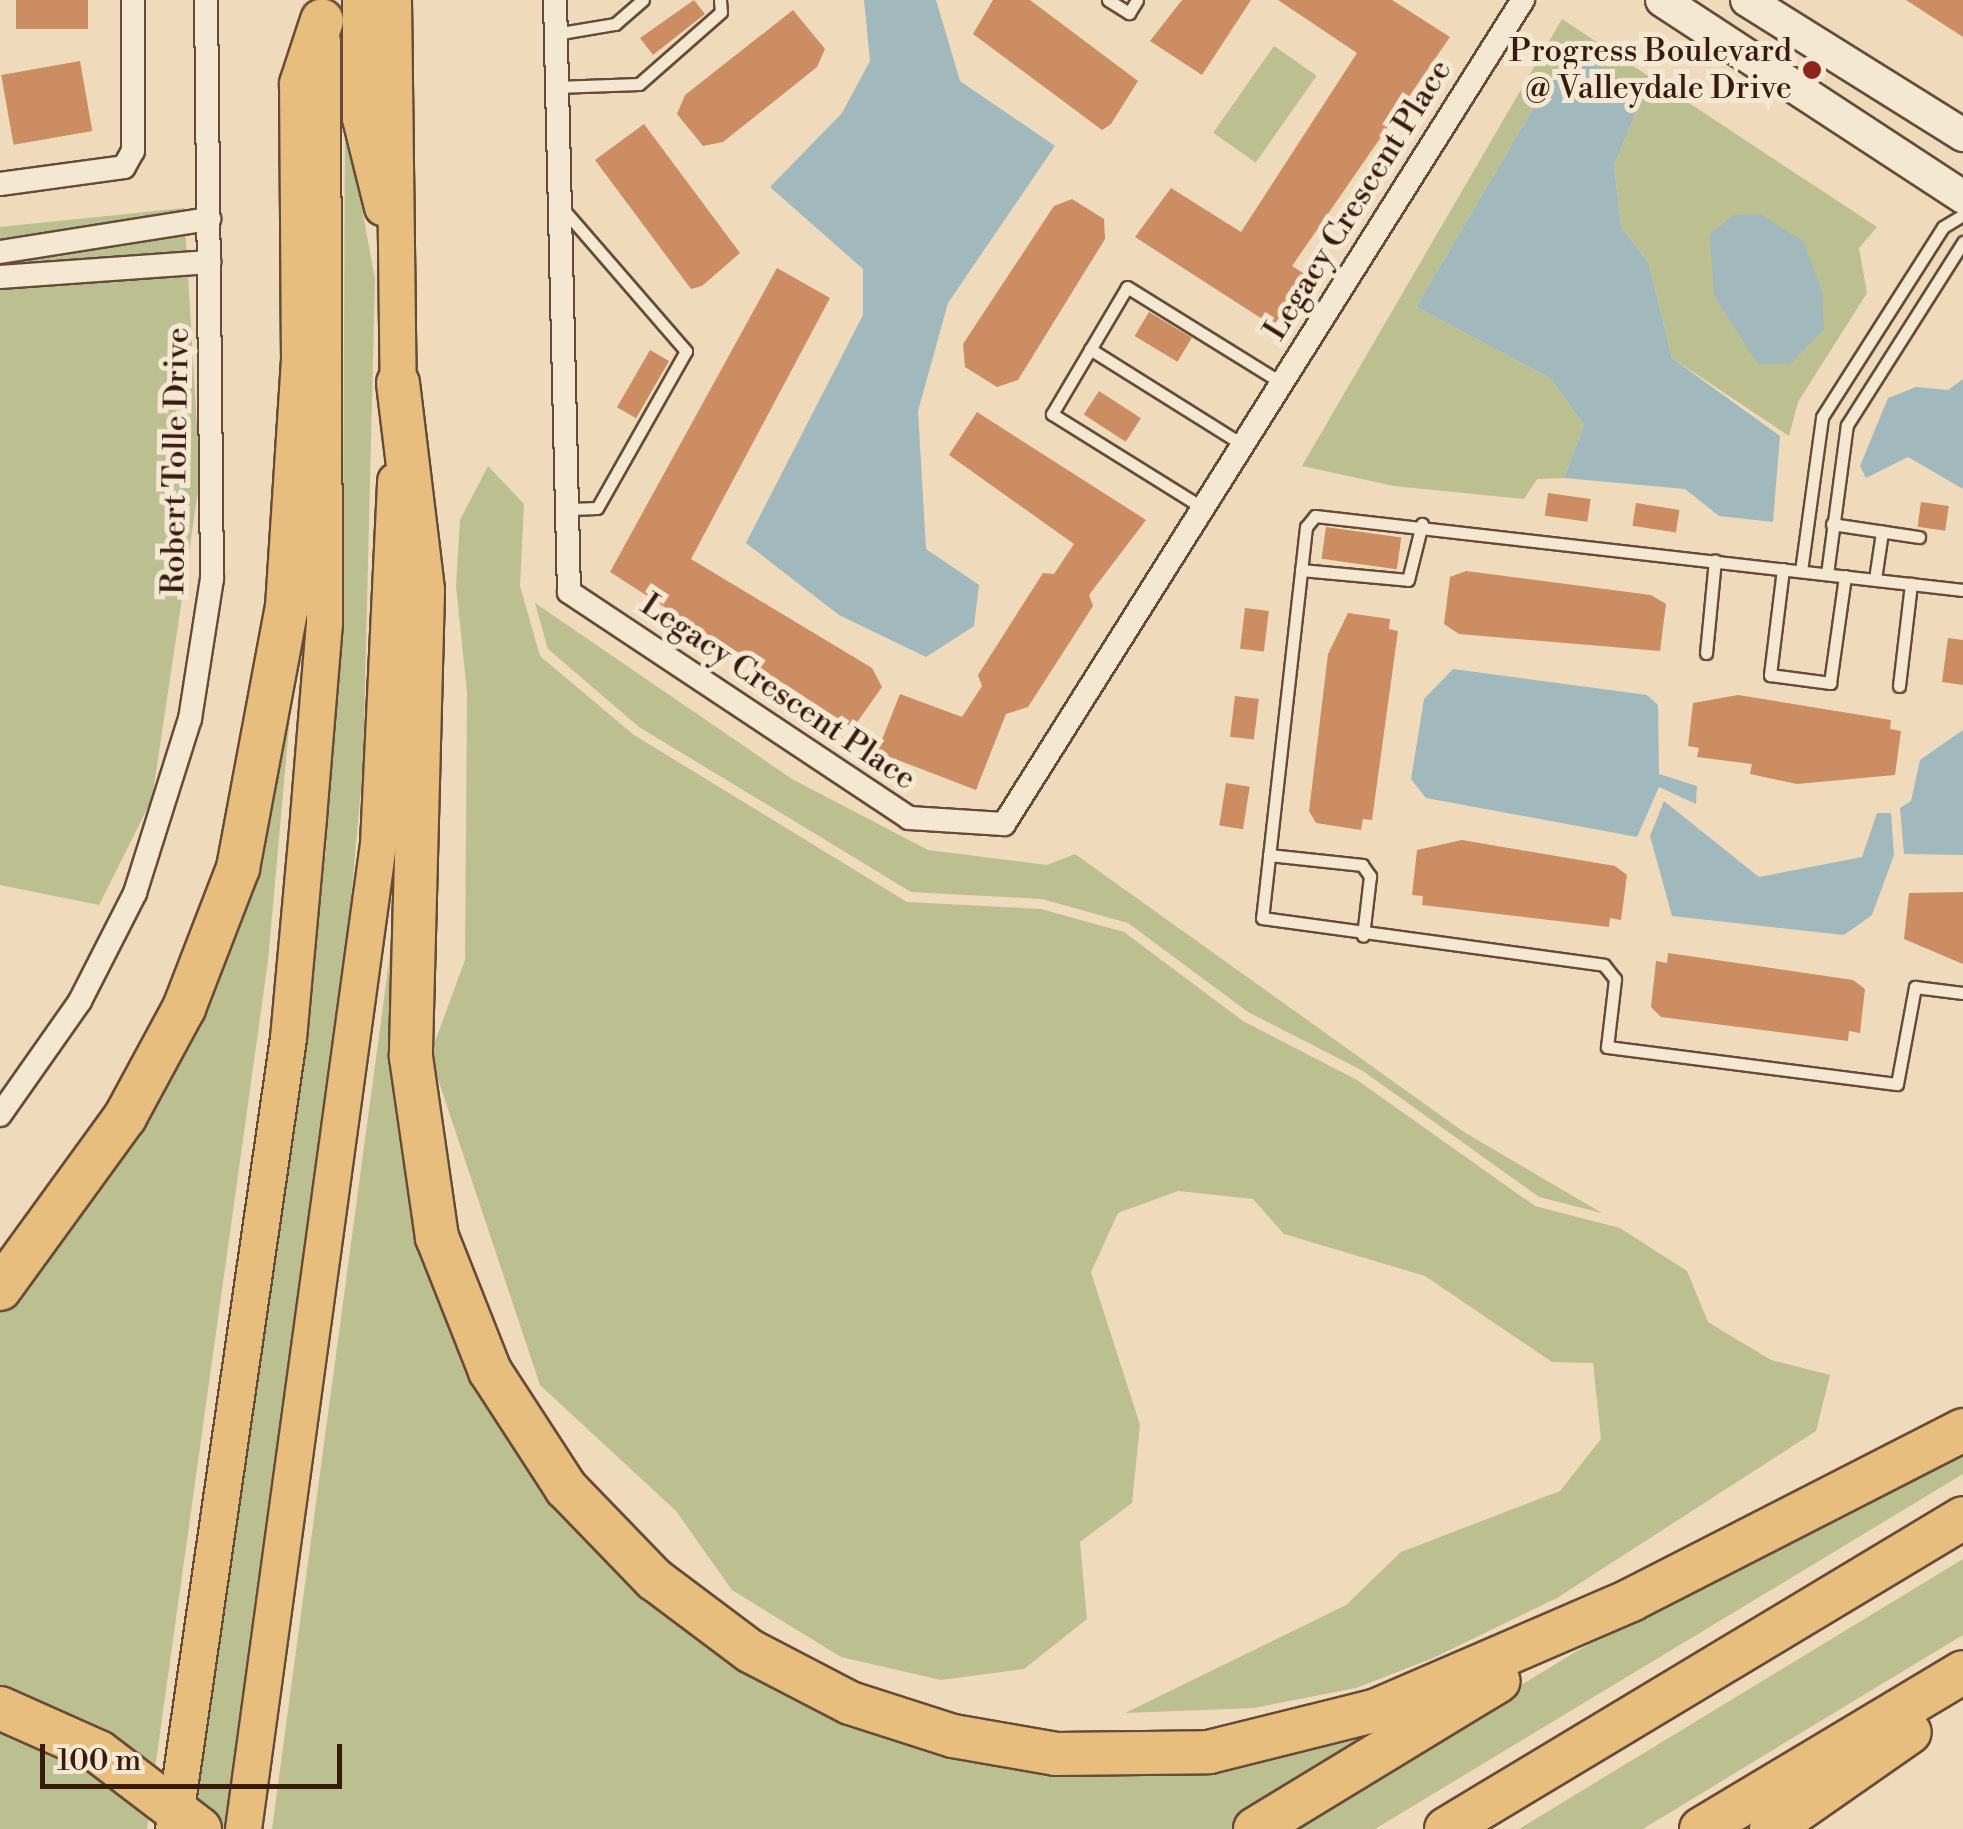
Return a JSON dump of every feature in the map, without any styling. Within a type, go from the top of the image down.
[{"type":"highway","points":[[0,1289],[124,1117],[184,1008],[238,868],[287,607],[303,362],[300,84],[322,10]]},
{"type":"highway","points":[[398,383],[423,592],[410,1057],[420,1162],[436,1237],[490,1371],[566,1488],[632,1558],[750,1651],[850,1703],[953,1736],[1056,1754],[1210,1752],[1321,1727],[1631,1600]]},
{"type":"highway","points":[[1254,1829],[1631,1600],[1963,1430]]},
{"type":"highway","points":[[1446,1829],[1963,1518]]},
{"type":"highway","points":[[1701,1829],[1963,1672]]},
{"type":"highway","points":[[1771,1829],[1963,1691]]},
{"type":"highway","points":[[0,1708],[100,1752],[183,1821]]},
{"type":"main road","points":[[360,0],[360,118],[397,266]]},
{"type":"main road","points":[[243,1829],[378,844],[398,383],[393,0]]},
{"type":"main road","points":[[1662,0],[1963,196]]},
{"type":"main road","points":[[1747,0],[1963,135]]},
{"type":"main road","points":[[183,1821],[288,1038],[324,623],[322,10]]},
{"type":"street","points":[[0,184],[124,167],[134,151],[133,0]]},
{"type":"street","name":"Robert Tolle Drive","points":[[0,1114],[80,1001],[135,893],[190,719],[212,579],[206,0]]},
{"type":"street","name":"Legacy Crescent Place","points":[[555,0],[562,509],[569,592],[909,818],[1004,824],[1519,2]]},
{"type":"street","points":[[0,252],[209,218]]},
{"type":"street","points":[[0,277],[210,262]]},
{"type":"lane","points":[[555,34],[614,24],[643,0]]},
{"type":"lane","points":[[556,87],[639,84],[721,12],[720,0]]},
{"type":"lane","points":[[1108,0],[1128,13],[1137,0]]},
{"type":"lane","points":[[557,202],[686,352],[597,508],[562,509]]},
{"type":"lane","points":[[1800,570],[1822,417],[1943,227],[1963,215]]},
{"type":"lane","points":[[1828,574],[1846,425],[1963,242]]},
{"type":"lane","points":[[1203,508],[1052,414],[1127,286],[1282,383]]},
{"type":"lane","points":[[1090,350],[1243,445]]},
{"type":"lane","points":[[1963,590],[1422,524],[1315,516],[1301,570],[1269,855],[1267,924],[1604,964],[1615,980],[1607,1047],[1897,1084],[1915,987],[1963,993]]},
{"type":"lane","points":[[1301,570],[1408,580],[1422,524]]},
{"type":"lane","points":[[1832,524],[1920,537]]},
{"type":"lane","points":[[1875,579],[1882,532]]},
{"type":"lane","points":[[1706,653],[1714,560]]},
{"type":"lane","points":[[1783,568],[1770,675],[1830,683],[1845,576]]},
{"type":"lane","points":[[1899,686],[1912,584]]},
{"type":"lane","points":[[1269,855],[1362,865],[1370,876],[1363,936]]},
{"type":"green space","points":[[1562,19],[1877,227],[1859,248],[1867,293],[1798,402],[1789,436],[1672,358],[1649,264],[1621,226],[1614,165],[1635,115],[1570,46],[1416,307],[1550,378],[1584,425],[1564,478],[1537,479],[1524,499],[1394,486],[1302,466]]},
{"type":"green space","points":[[1274,46],[1317,76],[1256,163],[1213,133]]},
{"type":"green space","points":[[345,117],[375,279],[363,765],[342,1001],[230,1806],[224,1829],[215,1829],[195,1802],[326,851],[343,549]]},
{"type":"green space","points":[[184,208],[200,478],[152,799],[99,905],[0,885],[0,227]]},
{"type":"green space","points":[[488,466],[524,504],[520,586],[540,656],[634,735],[907,902],[1041,909],[1124,932],[1243,1021],[1357,1080],[1535,1206],[1620,1228],[1687,1271],[1708,1322],[1771,1360],[1830,1375],[1816,1431],[1557,1598],[1431,1659],[1356,1688],[1254,1708],[1125,1713],[1346,1605],[1401,1552],[1560,1491],[1601,1439],[1593,1363],[1552,1362],[1425,1276],[1284,1234],[1253,1199],[1178,1191],[1118,1213],[1091,1272],[1140,1425],[1132,1503],[1080,1542],[1087,1619],[1024,1669],[941,1680],[841,1657],[732,1590],[676,1511],[540,1385],[430,1055],[465,960],[467,692],[456,586],[460,520]]},
{"type":"green space","points":[[535,603],[792,779],[928,850],[1047,865],[1075,854],[1464,1132],[1602,1213],[1539,1197],[1363,1071],[1248,1012],[1128,923],[1042,899],[911,892],[639,727],[548,649]]},
{"type":"green space","points":[[282,714],[290,716],[268,961],[154,1776],[0,1696],[0,1309],[105,1168]]},
{"type":"green space","points":[[403,858],[436,1263],[673,1609],[1039,1762],[1436,1694],[1241,1829],[272,1829]]},
{"type":"green space","points":[[1963,1444],[1963,1474],[1375,1829],[1284,1829],[1577,1651]]},
{"type":"green space","points":[[1963,1559],[1963,1635],[1643,1829],[1519,1829]]},
{"type":"green space","points":[[0,1715],[151,1802],[147,1829],[0,1829]]},
{"type":"water","points":[[864,0],[936,0],[960,81],[1055,146],[948,303],[918,411],[926,549],[979,585],[974,626],[926,657],[839,615],[746,543],[863,315],[863,269],[770,187],[842,113],[870,61]]},
{"type":"water","points":[[1570,46],[1632,88],[1635,115],[1614,165],[1621,226],[1649,264],[1672,358],[1780,436],[1773,522],[1719,516],[1685,489],[1564,478],[1584,425],[1550,378],[1416,307]]},
{"type":"water","points":[[1760,214],[1803,241],[1822,291],[1824,329],[1790,364],[1758,364],[1714,296],[1710,234],[1734,215]]},
{"type":"water","points":[[1963,379],[1963,489],[1908,457],[1866,478],[1860,466],[1888,398],[1916,387],[1948,390]]},
{"type":"water","points":[[1453,669],[1647,695],[1658,705],[1659,774],[1697,786],[1696,804],[1659,787],[1637,837],[1426,798],[1411,779],[1424,699]]},
{"type":"water","points":[[1963,730],[1963,855],[1904,854],[1900,808],[1911,801],[1920,760]]},
{"type":"water","points":[[1664,801],[1759,877],[1862,857],[1877,813],[1891,813],[1894,855],[1872,915],[1844,935],[1672,916],[1650,836]]},
{"type":"building","points":[[16,0],[88,0],[88,29],[16,29]]},
{"type":"building","points":[[694,0],[705,14],[653,55],[640,38]]},
{"type":"building","points":[[993,0],[1030,0],[1138,81],[1111,124],[1102,130],[973,34]]},
{"type":"building","points":[[1182,0],[1251,0],[1202,75],[1150,41]]},
{"type":"building","points":[[1278,0],[1392,0],[1450,37],[1292,266],[1306,275],[1303,286],[1273,326],[1135,237],[1171,188],[1241,232],[1357,53]]},
{"type":"building","points":[[1906,0],[1963,0],[1963,37]]},
{"type":"building","points":[[793,10],[825,49],[817,67],[723,142],[703,146],[677,114],[685,95]]},
{"type":"building","points":[[80,61],[92,131],[14,145],[1,75]]},
{"type":"building","points":[[644,124],[740,253],[702,286],[691,289],[595,160]]},
{"type":"building","points":[[1072,199],[1104,219],[1105,239],[1018,380],[997,387],[965,367],[963,344],[1054,206]]},
{"type":"building","points":[[777,268],[830,298],[691,559],[872,668],[882,687],[853,728],[610,572]]},
{"type":"building","points":[[1149,312],[1192,338],[1177,362],[1135,336]]},
{"type":"building","points":[[650,350],[669,361],[636,418],[617,407]]},
{"type":"building","points":[[1099,391],[1141,418],[1126,442],[1084,414]]},
{"type":"building","points":[[977,412],[1146,520],[1089,595],[1093,606],[1028,707],[1006,714],[976,790],[877,752],[900,694],[962,717],[982,686],[978,675],[1043,573],[1054,574],[1074,544],[949,455]]},
{"type":"building","points":[[1548,493],[1591,499],[1587,522],[1545,516]]},
{"type":"building","points":[[1921,502],[1949,506],[1945,531],[1918,527]]},
{"type":"building","points":[[1636,503],[1679,510],[1676,533],[1632,526]]},
{"type":"building","points":[[1326,527],[1401,538],[1397,569],[1322,559]]},
{"type":"building","points":[[1466,571],[1651,595],[1666,604],[1660,651],[1459,634],[1444,624],[1450,577]]},
{"type":"building","points":[[1245,608],[1269,611],[1264,652],[1240,649]]},
{"type":"building","points":[[1348,613],[1390,619],[1389,629],[1398,631],[1372,820],[1363,819],[1361,830],[1316,823],[1309,811],[1328,654]]},
{"type":"building","points":[[1948,638],[1963,640],[1963,685],[1942,682]]},
{"type":"building","points":[[1738,695],[1891,720],[1890,729],[1901,731],[1895,775],[1797,784],[1750,774],[1752,764],[1697,757],[1699,748],[1688,746],[1693,703]]},
{"type":"building","points":[[1235,696],[1259,699],[1254,740],[1230,737]]},
{"type":"building","points":[[1226,783],[1250,787],[1243,829],[1219,825]]},
{"type":"building","points":[[1462,840],[1615,866],[1627,875],[1621,920],[1610,918],[1609,927],[1422,905],[1423,896],[1412,895],[1417,850]]},
{"type":"building","points":[[1963,892],[1963,964],[1904,939],[1909,893]]},
{"type":"building","points":[[1668,953],[1853,980],[1865,989],[1860,1033],[1849,1031],[1848,1041],[1661,1017],[1651,1007],[1656,961],[1667,963]]},
{"type":"place","name":"Progress Boulevard @ Valleydale Drive","points":[[1812,70]]}]
